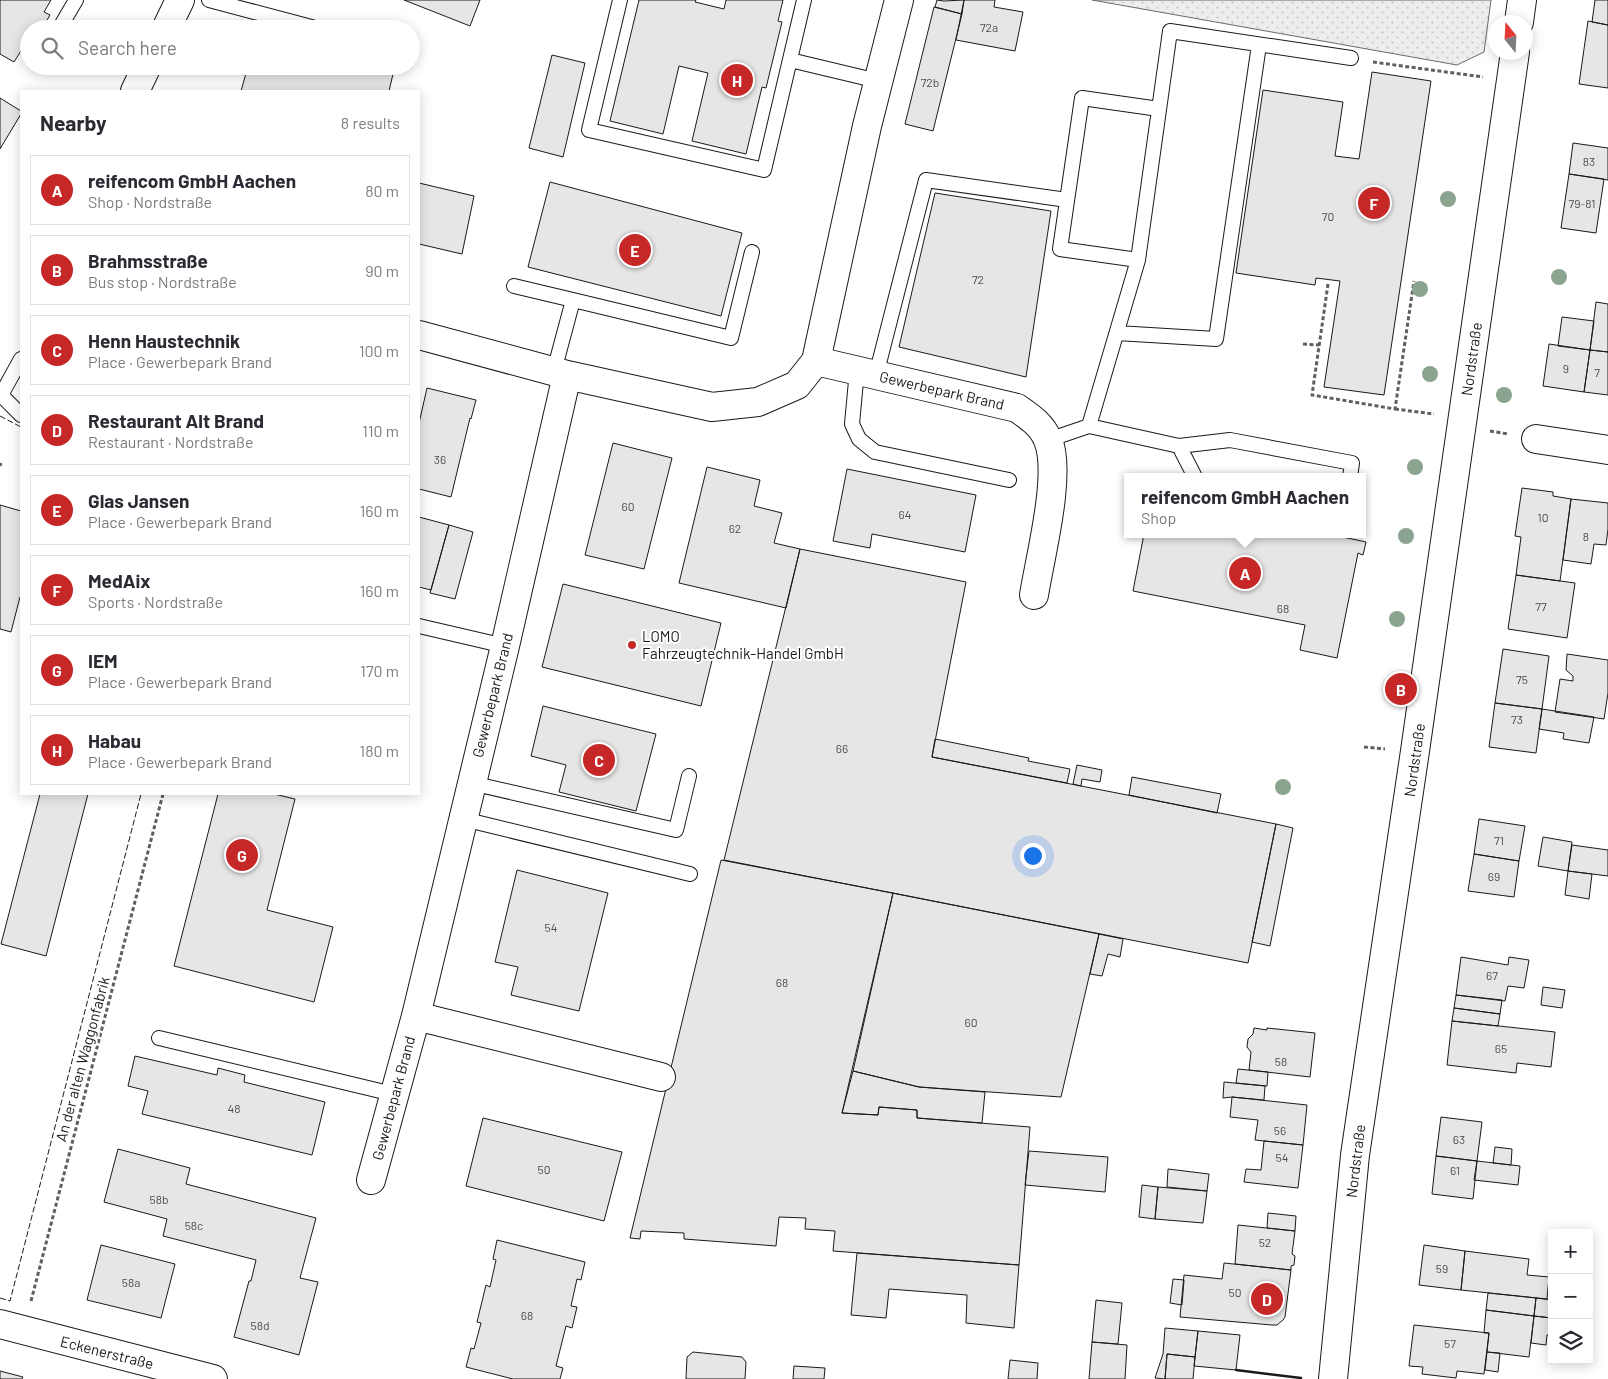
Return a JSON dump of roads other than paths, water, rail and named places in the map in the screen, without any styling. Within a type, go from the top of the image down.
[{"type":"street","points":[[420,335],[561,373],[712,407],[758,402],[797,385],[816,361],[867,126],[900,0]]},
{"type":"street","points":[[1520,15],[1522,0]]},
{"type":"street","name":"Nordstraße","points":[[1333,1379],[1354,1155],[1413,770],[1514,60]]},
{"type":"street","points":[[136,90],[143,75]]},
{"type":"street","name":"Gewerbepark Brand","points":[[816,361],[1017,408],[1037,421],[1048,440],[1053,459],[1052,494],[1034,595]]},
{"type":"street","name":"Gewerbepark Brand","points":[[371,1180],[393,1094],[416,1016],[505,646],[561,373]]},
{"type":"street","points":[[1536,439],[1608,450]]},
{"type":"street","name":"Gewerbepark Brand","points":[[416,1016],[660,1076]]},
{"type":"street","name":"Eckenerstraße","points":[[11,1327],[213,1379]]},
{"type":"lane","points":[[64,20],[76,0]]},
{"type":"lane","points":[[209,0],[285,20]]},
{"type":"lane","points":[[620,0],[589,130],[764,170],[804,0]]},
{"type":"lane","points":[[1089,426],[1138,260],[1170,31],[1351,58]]},
{"type":"lane","points":[[1116,333],[1216,339],[1259,44]]},
{"type":"lane","points":[[790,60],[878,82]]},
{"type":"lane","points":[[1138,260],[1060,249],[1082,98],[1159,109]]},
{"type":"lane","points":[[1009,480],[875,452],[859,439],[852,424],[926,180],[1067,200]]},
{"type":"lane","points":[[514,286],[731,338],[752,252]]},
{"type":"lane","points":[[561,373],[573,300]]},
{"type":"lane","points":[[20,361],[0,396],[20,414]]},
{"type":"lane","points":[[1048,440],[1089,426],[1179,446],[1230,440],[1352,462],[1351,473]]},
{"type":"lane","points":[[1179,446],[1193,473]]},
{"type":"lane","points":[[420,626],[505,646]]},
{"type":"lane","points":[[471,783],[676,830],[689,776]]},
{"type":"lane","points":[[463,819],[690,874]]},
{"type":"lane","points":[[159,1038],[393,1094]]},
{"type":"place","name":"Habau","points":[[737,80]]},
{"type":"place","name":"MedAix","points":[[1374,203]]},
{"type":"place","name":"Glas Jansen","points":[[635,250]]},
{"type":"place","name":"reifencom GmbH Aachen","points":[[1245,573]]},
{"type":"place","name":"LOMO Fahrzeugtechnik-Handel GmbH","points":[[632,645]]},
{"type":"place","name":"Brahmsstraße","points":[[1401,689]]},
{"type":"place","name":"Henn Haustechnik","points":[[599,760]]},
{"type":"place","name":"IEM","points":[[242,855]]},
{"type":"place","name":"Restaurant Alt Brand","points":[[1267,1299]]}]
